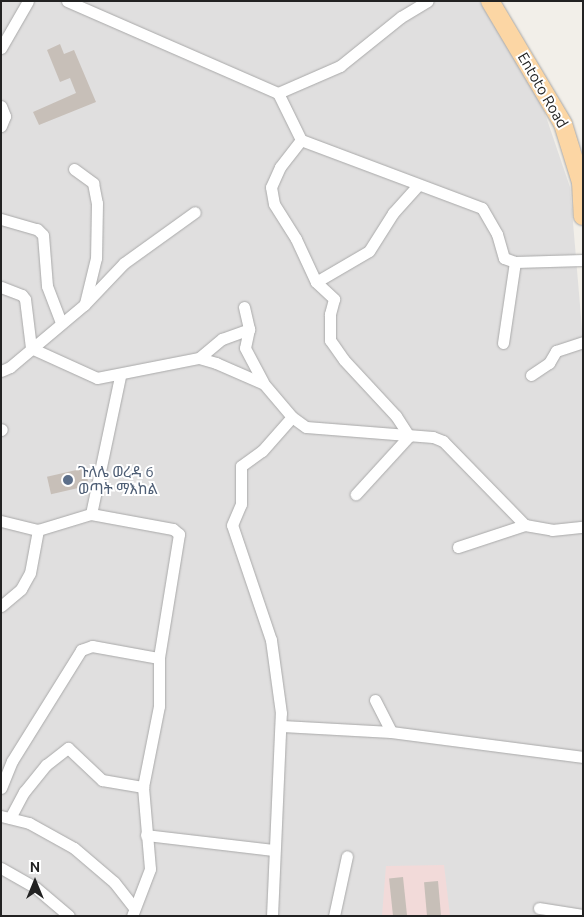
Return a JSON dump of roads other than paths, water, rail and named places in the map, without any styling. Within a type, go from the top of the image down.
[{"type":"main road","name":"Entoto Road","points":[[490,1],[564,124],[574,151],[582,192],[583,216]]},
{"type":"street","points":[[1,48],[28,1]]},
{"type":"street","points":[[67,1],[278,93],[301,140],[417,186],[482,208],[497,234],[500,252],[504,258],[515,262],[583,260]]},
{"type":"street","points":[[278,93],[340,66],[401,17],[428,1]]},
{"type":"street","points":[[1,106],[5,116],[1,126]]},
{"type":"street","points":[[301,140],[280,168],[271,188],[272,197],[316,282],[334,299],[330,314],[330,340],[344,360],[396,416],[409,436]]},
{"type":"street","points":[[74,169],[93,183],[97,203],[96,258],[84,305]]},
{"type":"street","points":[[316,282],[369,251],[394,213],[417,186]]},
{"type":"street","points":[[1,370],[10,367],[61,322],[84,305],[124,263],[195,212]]},
{"type":"street","points":[[1,219],[37,229],[43,235],[47,286],[61,322]]},
{"type":"street","points":[[503,343],[515,262]]},
{"type":"street","points":[[1,287],[22,295],[25,299],[31,348]]},
{"type":"street","points":[[244,307],[249,329],[246,348],[264,384],[292,418],[306,426],[433,437],[451,447],[525,525]]},
{"type":"street","points":[[31,348],[97,378],[120,376],[199,358],[222,339],[249,329]]},
{"type":"street","points":[[531,375],[549,363],[556,351],[583,342]]},
{"type":"street","points":[[199,358],[264,384]]},
{"type":"street","points":[[91,514],[120,376]]},
{"type":"street","points":[[272,916],[282,726],[271,640],[232,525],[241,504],[241,466],[262,451],[292,418]]},
{"type":"street","points":[[356,494],[409,436]]},
{"type":"street","points":[[1,521],[38,530],[91,514],[174,529],[179,534],[159,658],[159,706],[143,787],[150,869],[133,912]]},
{"type":"street","points":[[458,547],[525,525],[552,530],[583,527]]},
{"type":"street","points":[[1,606],[21,589],[30,573],[38,530]]},
{"type":"street","points":[[1,788],[12,761],[81,650],[92,646],[159,658]]},
{"type":"street","points":[[375,700],[390,732]]},
{"type":"street","points":[[282,726],[390,732],[583,757]]},
{"type":"street","points":[[133,912],[114,882],[74,848],[38,828],[5,817],[46,765],[68,748],[102,780],[143,787]]},
{"type":"street","points":[[146,835],[274,850]]},
{"type":"street","points":[[334,916],[347,856]]},
{"type":"street","points":[[1,868],[36,888],[69,916]]},
{"type":"street","points":[[539,908],[583,916]]},
{"type":"place","name":"ጉለሌ ወረዳ 6 ወጣት ማእከል","points":[[68,480]]}]
